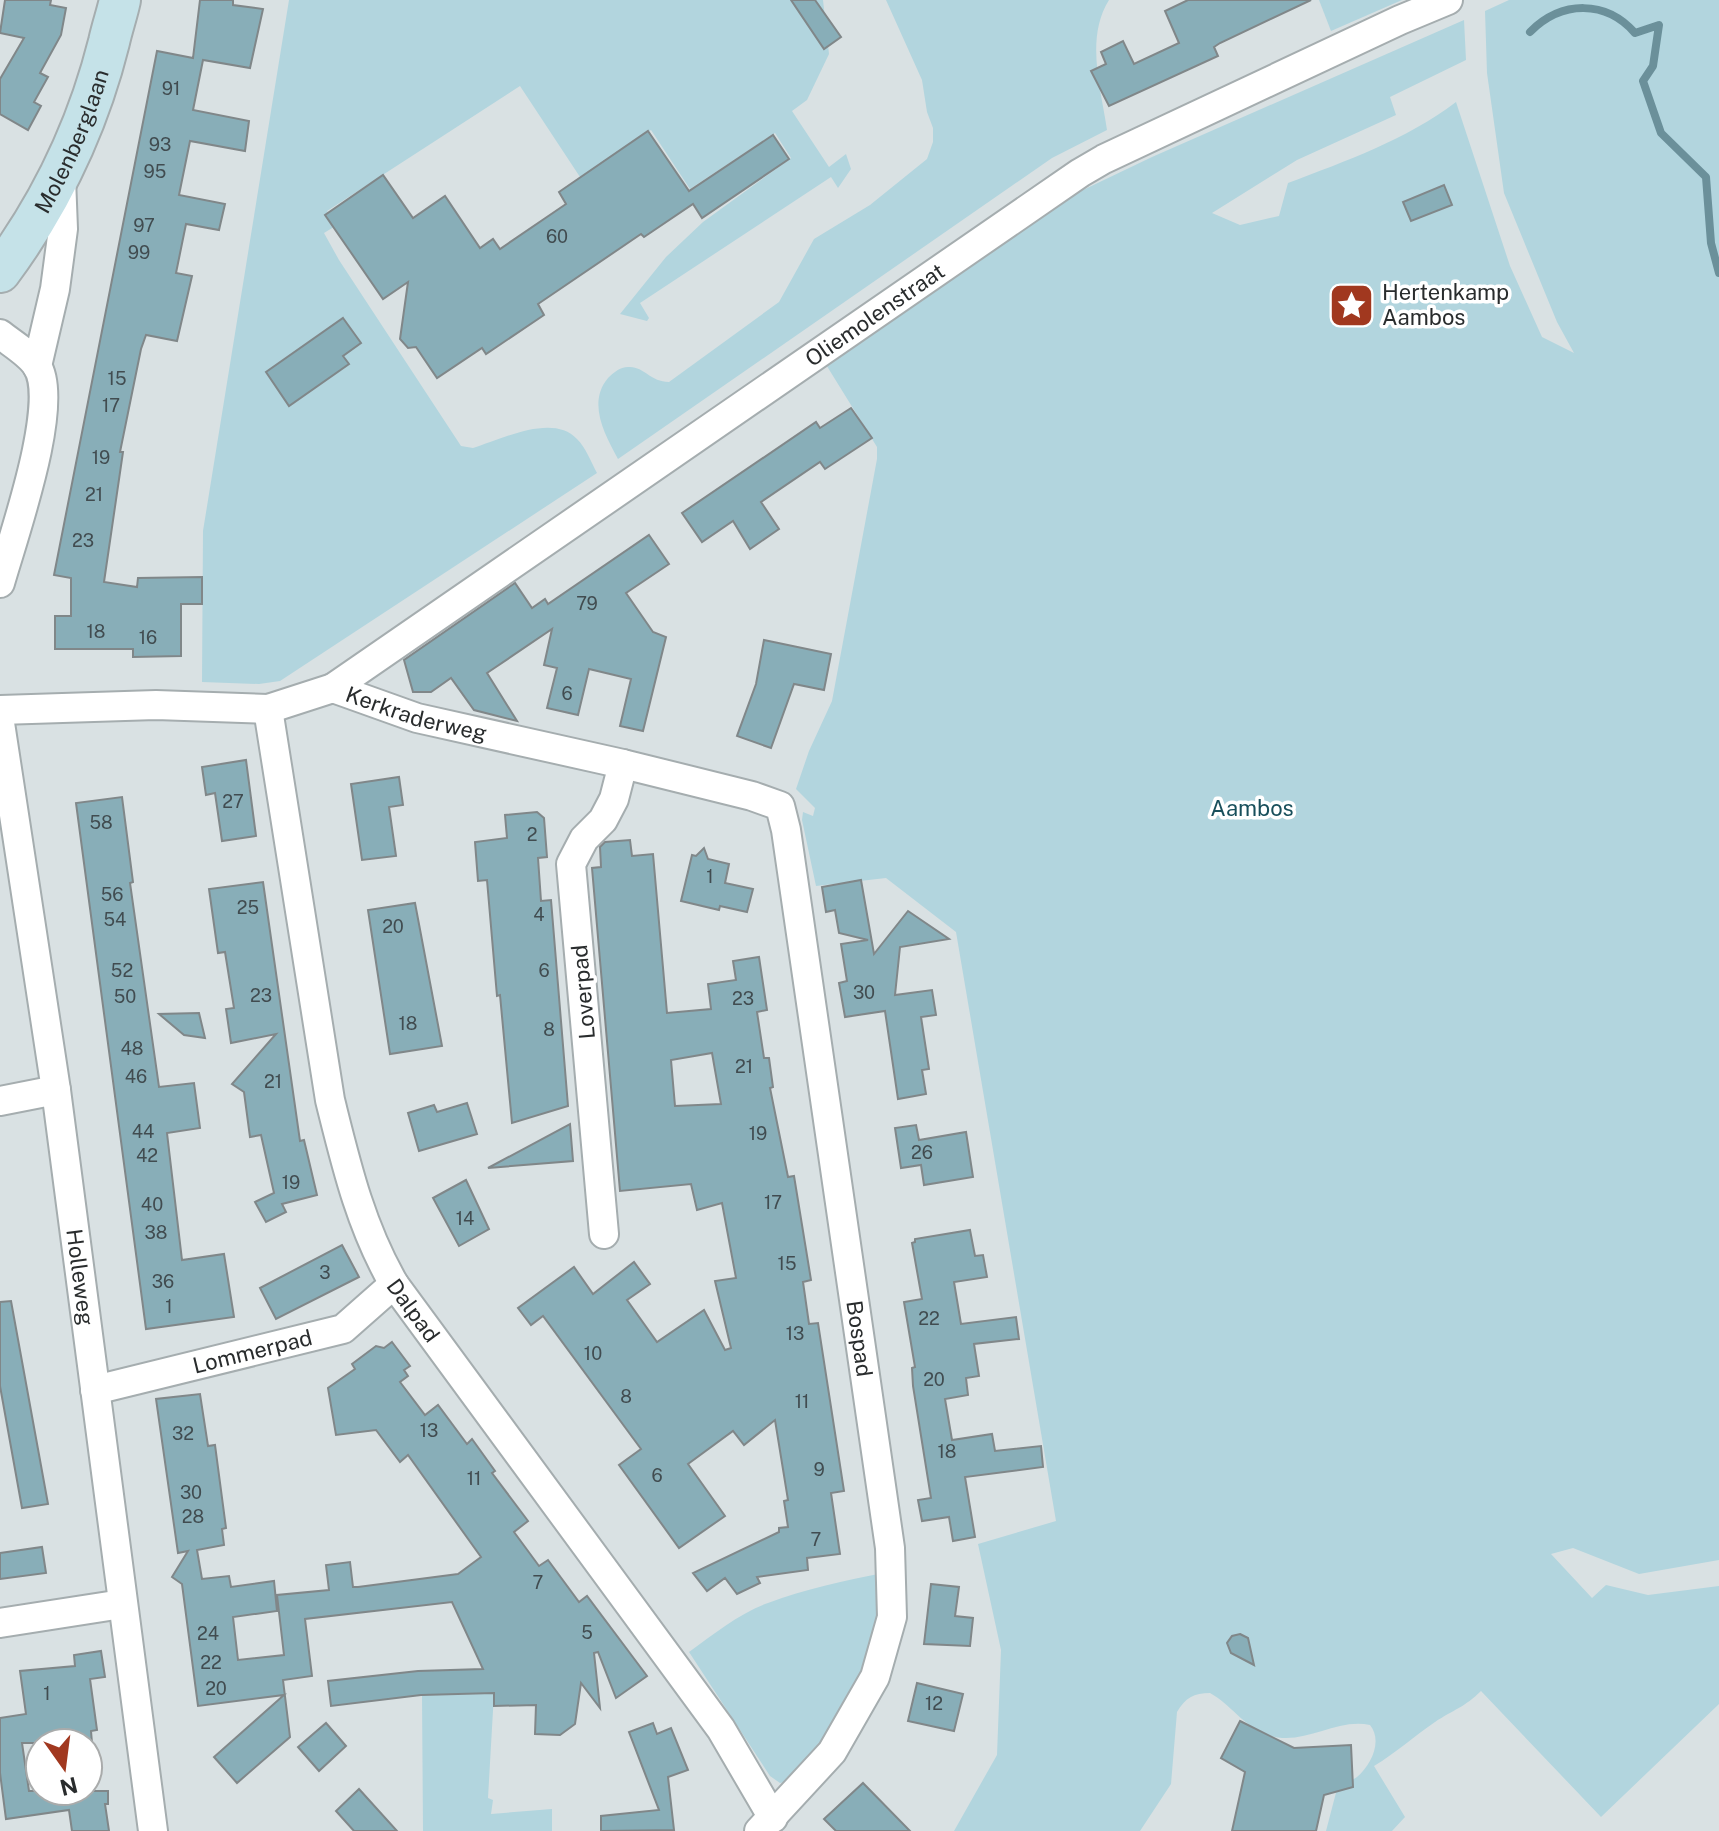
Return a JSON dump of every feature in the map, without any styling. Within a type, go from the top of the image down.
[{"type":"street","name":"Molenberglaan","points":[[0,272],[26,235],[75,147],[95,94],[120,0]]},
{"type":"street","name":"Oliemolenstraat","points":[[333,688],[1080,173],[1104,159],[1448,0]]},
{"type":"street","points":[[0,583],[42,431],[43,397],[37,366],[55,289],[63,229],[61,173]]},
{"type":"street","points":[[0,334],[37,366]]},
{"type":"street","name":"Kerkraderweg","points":[[0,710],[156,705],[268,709],[333,688],[417,718],[623,764],[752,796],[780,806]]},
{"type":"street","name":"Dalpad","points":[[268,709],[330,1100],[345,1161],[373,1247],[394,1284],[721,1729],[766,1825]]},
{"type":"street","name":"Holleweg","points":[[0,723],[56,1090],[153,1831]]},
{"type":"street","name":"Loverpad","points":[[604,1234],[571,864],[584,839],[603,820],[614,799],[623,764]]},
{"type":"street","name":"Bospad","points":[[766,1825],[832,1752],[875,1677],[892,1617],[890,1548],[780,806]]},
{"type":"street","points":[[0,1101],[56,1090]]},
{"type":"street","name":"Lommerpad","points":[[95,1390],[343,1329],[394,1284]]},
{"type":"street","points":[[0,1623],[122,1604]]},
{"type":"green space","points":[[289,0],[823,0],[829,54],[807,100],[792,111],[829,167],[846,154],[851,169],[838,188],[831,177],[640,303],[649,318],[647,321],[620,314],[666,257],[703,222],[791,158],[775,133],[690,189],[651,130],[580,177],[520,86],[327,211],[337,225],[324,233],[339,260],[461,446],[473,448],[527,430],[555,428],[577,439],[597,473],[280,681],[259,684],[202,682],[203,531]]},
{"type":"green space","points":[[886,0],[1109,0],[1102,15],[1096,47],[1107,130],[1052,158],[618,459],[600,419],[599,398],[610,376],[621,368],[630,367],[657,380],[669,382],[779,302],[814,239],[870,205],[927,159],[933,142],[933,128],[922,80]]},
{"type":"green space","points":[[1319,0],[1402,0],[1331,31]]},
{"type":"green space","name":"Aambos","points":[[1509,0],[1719,0],[1719,1560],[1639,1574],[1573,1548],[1551,1554],[1592,1598],[1606,1585],[1648,1595],[1719,1586],[1719,1704],[1601,1817],[1481,1691],[1374,1766],[1405,1817],[1392,1831],[1326,1831],[1338,1785],[1357,1777],[1374,1752],[1374,1731],[1370,1725],[1344,1725],[1305,1736],[1278,1738],[1257,1730],[1210,1693],[1199,1694],[1190,1697],[1177,1712],[1171,1784],[1140,1831],[954,1831],[997,1755],[1001,1650],[978,1544],[1056,1521],[956,932],[886,878],[816,886],[802,820],[803,812],[813,816],[815,808],[796,789],[832,701],[877,459],[877,447],[825,363],[1035,213],[1152,157],[1464,20],[1466,60],[1390,97],[1396,115],[1297,160],[1212,213],[1240,225],[1279,216],[1288,183],[1396,139],[1456,102],[1510,266],[1542,337],[1574,353],[1557,322],[1504,193],[1487,73],[1485,11]]},
{"type":"green space","points":[[883,1573],[876,1635],[857,1686],[844,1710],[810,1757],[790,1781],[780,1783],[770,1776],[689,1652],[727,1624],[758,1607],[810,1589]]},
{"type":"green space","points":[[494,1693],[488,1798],[493,1800],[491,1814],[552,1809],[552,1831],[423,1831],[422,1695]]},
{"type":"building","points":[[5,0],[51,0],[50,5],[66,8],[61,35],[40,73],[48,77],[34,102],[41,106],[28,130],[0,114],[0,79],[24,38],[0,33]]},
{"type":"building","points":[[200,0],[233,0],[233,5],[263,9],[250,68],[203,60],[193,110],[249,121],[245,151],[190,141],[179,195],[225,204],[219,230],[186,224],[176,273],[192,276],[177,341],[146,335],[141,349],[120,452],[123,452],[104,582],[137,587],[138,578],[202,577],[202,604],[181,604],[181,656],[133,657],[133,649],[55,649],[55,616],[71,616],[71,578],[54,575],[157,51],[193,58]]},
{"type":"building","points":[[791,0],[815,0],[841,37],[824,49]]},
{"type":"building","points":[[1188,0],[1311,0],[1220,43],[1214,47],[1218,56],[1109,106],[1091,71],[1106,64],[1101,52],[1123,41],[1134,64],[1179,43],[1165,11]]},
{"type":"building","points":[[648,131],[689,191],[773,135],[789,159],[702,218],[693,204],[644,237],[641,234],[538,304],[544,315],[486,354],[482,348],[437,378],[416,347],[408,348],[400,339],[408,282],[383,299],[325,215],[383,175],[413,218],[445,196],[480,248],[493,239],[500,249],[566,204],[559,192]]},
{"type":"building","points":[[1444,185],[1452,205],[1411,221],[1403,202]]},
{"type":"building","points":[[343,318],[361,343],[343,356],[349,364],[289,406],[266,372]]},
{"type":"building","points":[[851,408],[872,438],[825,469],[820,462],[761,502],[779,529],[750,549],[733,521],[702,542],[682,513],[816,422],[820,428]]},
{"type":"building","points":[[649,535],[669,564],[626,593],[653,632],[666,637],[643,731],[620,726],[631,679],[589,669],[578,715],[547,708],[557,668],[544,665],[552,629],[487,673],[517,721],[474,710],[451,678],[431,692],[413,692],[404,660],[515,583],[532,608],[545,599],[548,604]]},
{"type":"building","points":[[764,640],[831,654],[824,690],[794,684],[771,748],[737,736],[756,684]]},
{"type":"building","points":[[246,760],[256,836],[222,841],[215,793],[206,795],[202,767]]},
{"type":"building","points":[[399,777],[403,805],[389,807],[396,856],[362,860],[351,784]]},
{"type":"building","points":[[122,797],[133,882],[130,883],[159,1087],[194,1083],[200,1128],[167,1133],[182,1260],[224,1254],[234,1317],[146,1329],[76,803]]},
{"type":"building","points":[[537,812],[544,818],[547,857],[538,858],[541,901],[551,900],[568,1106],[512,1123],[487,880],[478,881],[475,842],[507,838],[505,815]]},
{"type":"building","points":[[630,840],[632,856],[653,854],[667,1013],[711,1009],[708,984],[736,980],[733,961],[759,957],[767,1010],[757,1012],[764,1058],[769,1058],[773,1087],[770,1088],[788,1177],[794,1176],[811,1280],[803,1282],[809,1324],[818,1323],[844,1491],[831,1493],[840,1554],[807,1558],[808,1570],[757,1577],[760,1583],[737,1594],[725,1578],[707,1591],[693,1573],[779,1532],[779,1528],[788,1527],[784,1501],[788,1500],[775,1420],[744,1445],[733,1431],[688,1464],[725,1516],[679,1548],[619,1465],[641,1449],[543,1316],[531,1325],[518,1308],[574,1267],[593,1294],[634,1262],[650,1284],[627,1300],[657,1342],[704,1310],[725,1350],[731,1348],[715,1281],[736,1278],[722,1203],[697,1210],[691,1184],[620,1191],[592,868],[601,867],[600,847],[605,842]],"holes":[[[712,1053],[721,1104],[675,1106],[671,1060]]]},
{"type":"building","points":[[704,848],[708,859],[729,864],[725,883],[753,889],[747,912],[720,906],[719,910],[681,901],[692,855],[696,856]]},
{"type":"building","points":[[861,880],[874,954],[908,911],[949,939],[900,947],[895,995],[932,990],[936,1015],[921,1017],[929,1069],[922,1070],[926,1094],[898,1099],[885,1011],[845,1017],[839,983],[847,981],[841,944],[868,940],[839,933],[835,910],[826,912],[822,887]]},
{"type":"building","points":[[263,882],[300,1141],[304,1140],[317,1195],[282,1204],[286,1212],[266,1222],[255,1202],[274,1193],[261,1135],[250,1137],[244,1092],[232,1084],[276,1034],[231,1043],[226,1009],[234,1008],[225,952],[218,953],[209,889]]},
{"type":"building","points":[[415,903],[442,1046],[390,1054],[368,910]]},
{"type":"building","points":[[199,1013],[205,1038],[184,1035],[159,1014]]},
{"type":"building","points":[[467,1103],[477,1134],[419,1151],[408,1113],[434,1105],[437,1112]]},
{"type":"building","points":[[570,1124],[573,1161],[488,1168]]},
{"type":"building","points":[[916,1125],[919,1140],[966,1132],[973,1177],[924,1185],[921,1165],[901,1168],[895,1128]]},
{"type":"building","points":[[466,1180],[489,1229],[459,1246],[433,1198]]},
{"type":"building","points":[[970,1230],[975,1256],[983,1255],[987,1277],[954,1282],[961,1324],[1016,1317],[1019,1339],[974,1344],[979,1376],[966,1378],[968,1395],[945,1399],[952,1440],[992,1434],[995,1451],[1041,1446],[1043,1467],[965,1477],[975,1537],[953,1541],[949,1517],[922,1521],[918,1500],[931,1498],[913,1386],[912,1368],[915,1367],[904,1302],[922,1299],[912,1243],[915,1239]]},
{"type":"building","points":[[342,1245],[359,1277],[276,1319],[260,1288]]},
{"type":"building","points":[[11,1301],[48,1504],[22,1508],[0,1386],[0,1302]]},
{"type":"building","points":[[392,1342],[410,1366],[404,1370],[408,1376],[400,1382],[425,1415],[438,1405],[467,1444],[472,1439],[495,1471],[492,1473],[528,1521],[514,1532],[539,1566],[548,1560],[579,1602],[587,1596],[647,1676],[616,1698],[598,1652],[594,1653],[600,1708],[581,1683],[575,1724],[560,1735],[535,1734],[536,1705],[494,1706],[494,1693],[421,1695],[331,1706],[328,1681],[418,1671],[483,1669],[452,1602],[305,1619],[312,1676],[283,1680],[290,1737],[237,1783],[214,1757],[284,1695],[198,1706],[182,1584],[172,1577],[188,1551],[178,1553],[156,1399],[200,1394],[208,1446],[215,1445],[226,1528],[222,1529],[224,1545],[197,1550],[202,1579],[229,1576],[231,1587],[274,1581],[277,1611],[233,1617],[238,1660],[284,1655],[277,1595],[329,1590],[326,1565],[350,1562],[353,1587],[358,1587],[458,1574],[481,1557],[408,1455],[400,1462],[376,1430],[336,1435],[328,1388],[355,1369],[352,1364],[376,1346],[384,1348]]},
{"type":"building","points":[[42,1547],[46,1573],[0,1579],[0,1553]]},
{"type":"building","points":[[931,1584],[959,1587],[955,1616],[973,1618],[970,1646],[924,1644]]},
{"type":"building","points":[[1240,1634],[1248,1638],[1254,1665],[1231,1653],[1227,1643],[1232,1636]]},
{"type":"building","points":[[101,1651],[105,1677],[90,1679],[97,1727],[24,1727],[24,1807],[104,1807],[104,1791],[108,1791],[108,1804],[105,1804],[109,1831],[72,1831],[69,1810],[6,1819],[0,1773],[0,1718],[26,1714],[20,1671],[75,1666],[74,1655]]},
{"type":"building","points":[[917,1683],[963,1694],[954,1731],[908,1721]]},
{"type":"building","points":[[1240,1721],[1294,1748],[1351,1745],[1353,1787],[1324,1795],[1316,1831],[1232,1831],[1245,1772],[1221,1758]]},
{"type":"building","points":[[326,1723],[346,1746],[319,1771],[298,1747]]},
{"type":"building","points":[[653,1723],[657,1734],[671,1728],[688,1770],[668,1777],[674,1830],[601,1831],[601,1816],[659,1810],[629,1732]]},
{"type":"building","points":[[863,1783],[910,1831],[836,1831],[824,1819]]},
{"type":"building","points":[[359,1789],[397,1831],[354,1831],[336,1811]]},
{"type":"waterway","points":[[1530,32],[1556,14],[1584,8],[1611,14],[1635,33],[1659,25],[1653,66],[1643,81],[1661,133],[1706,177],[1711,243],[1719,273]]},
{"type":"place","name":"Hertenkamp Aambos","points":[[1351,305]]}]
